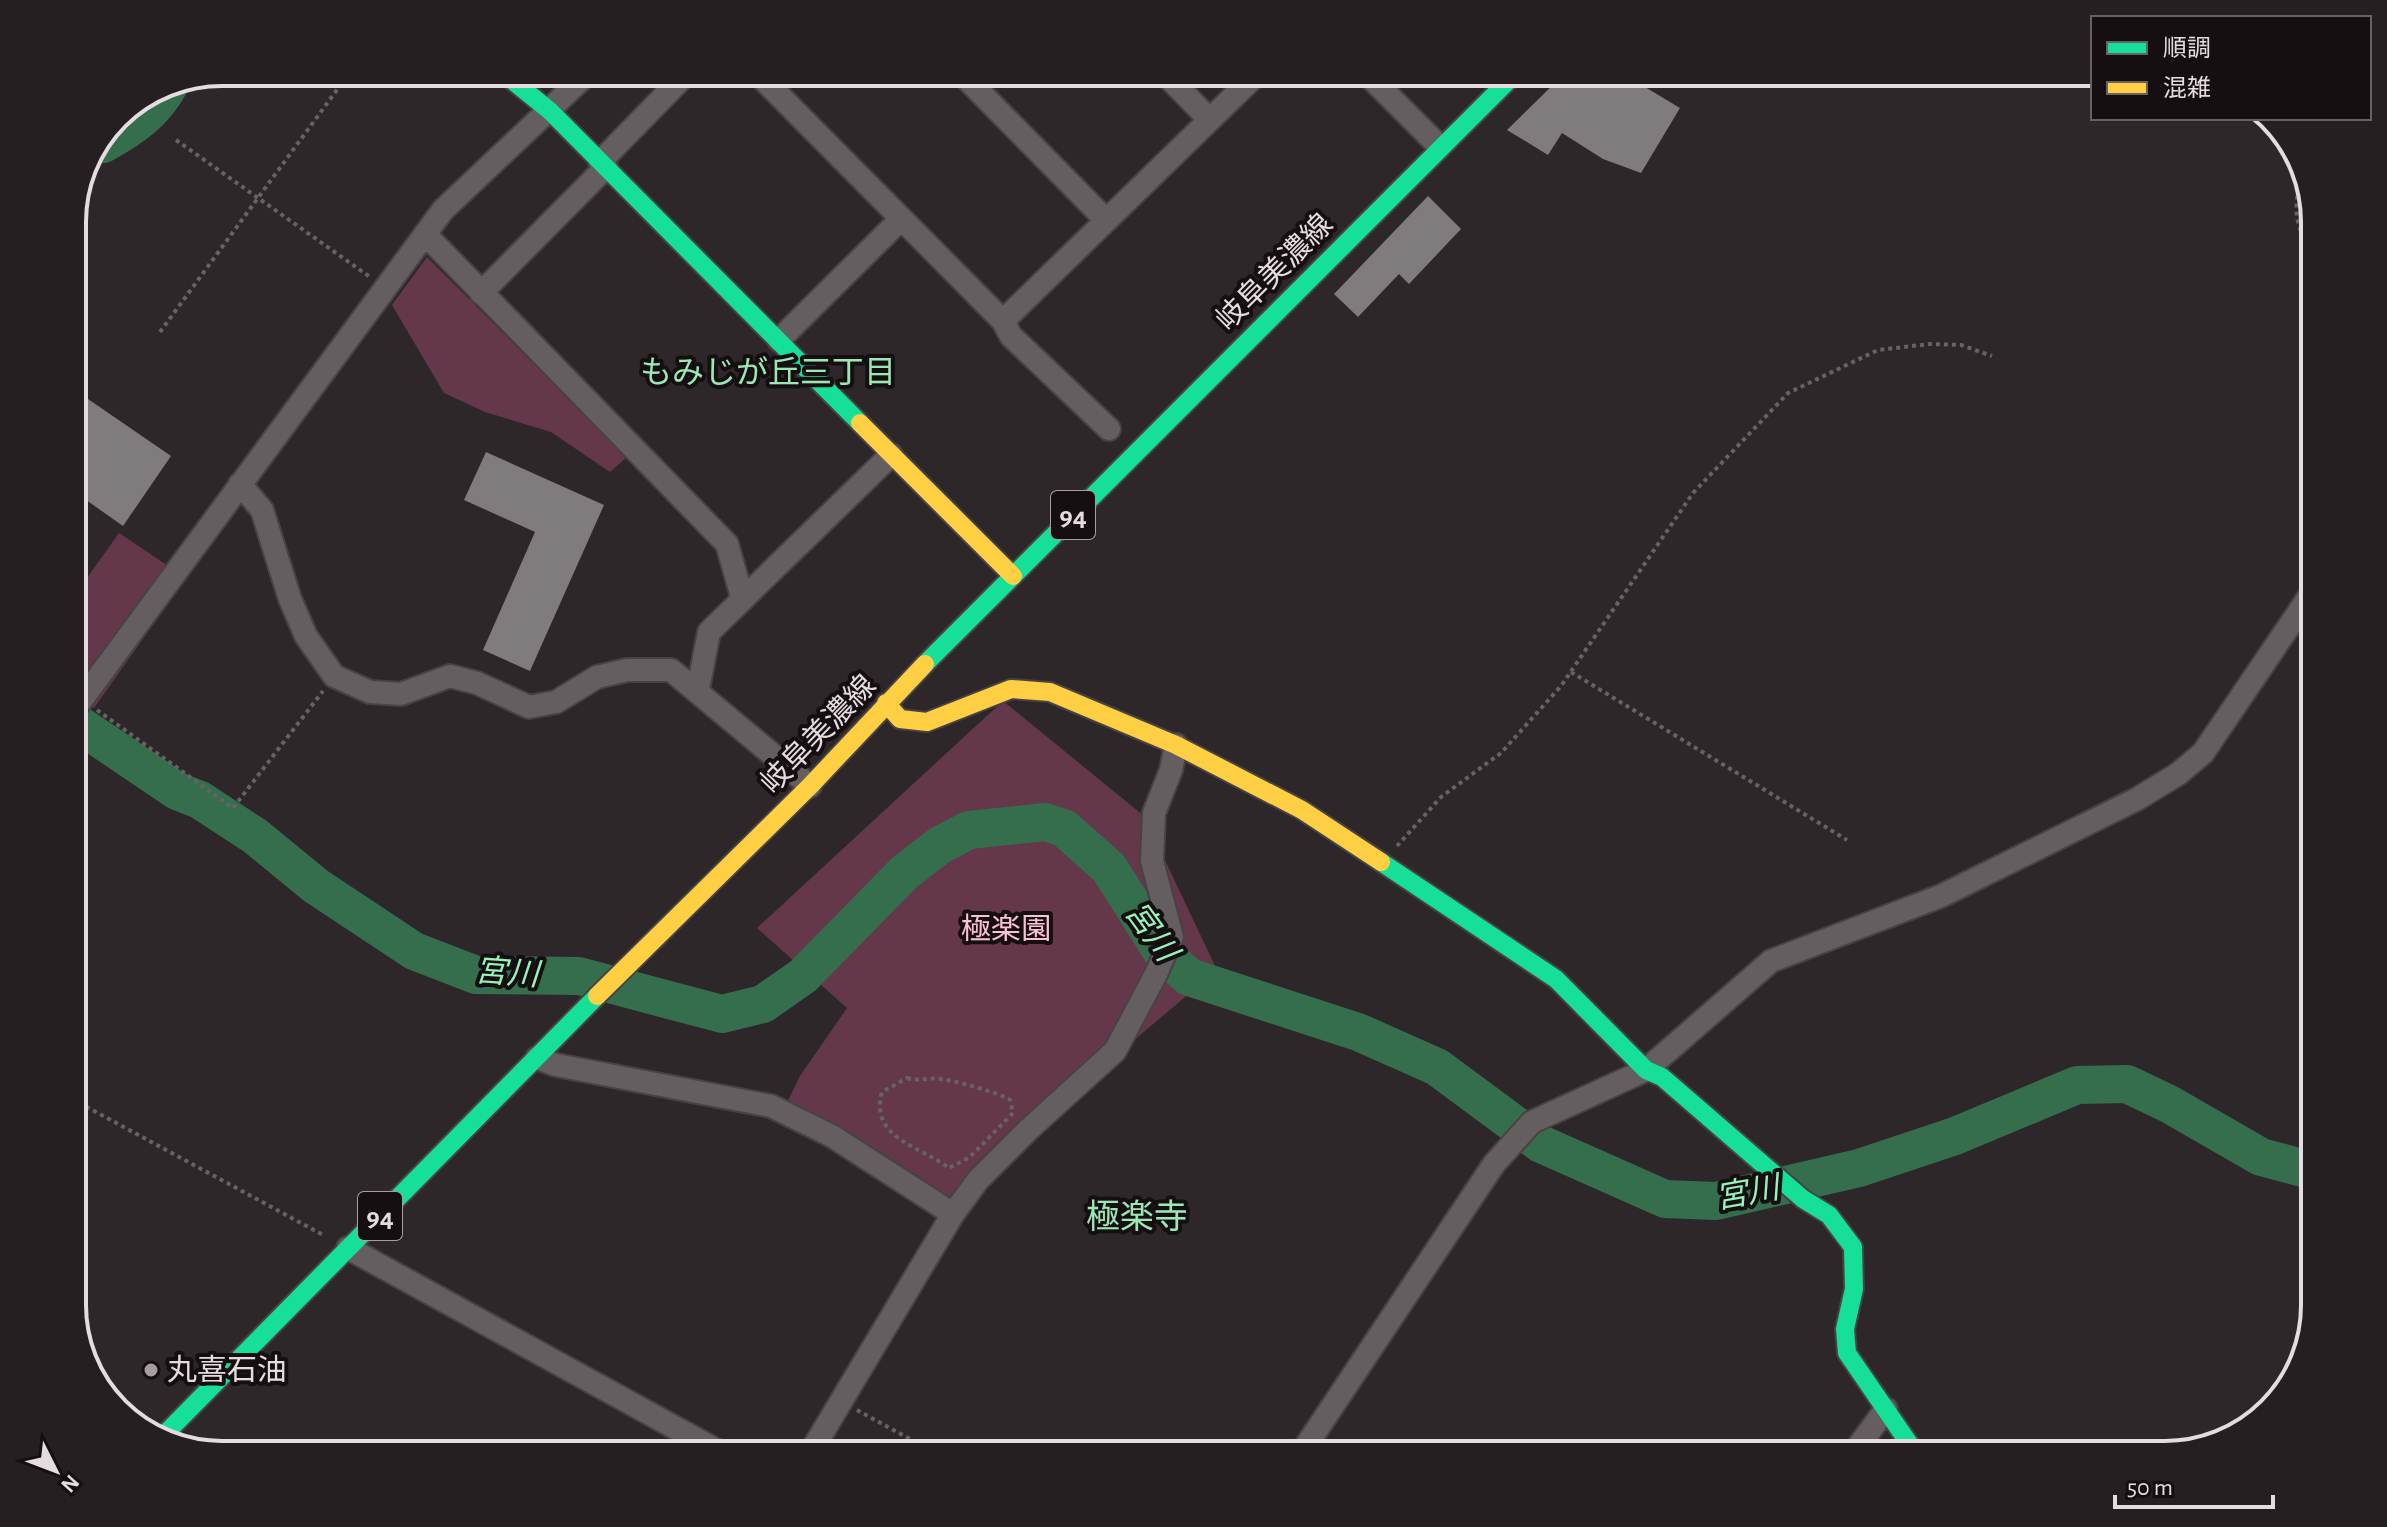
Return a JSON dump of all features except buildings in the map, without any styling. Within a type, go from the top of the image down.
[{"type":"street","points":[[519,86],[550,111],[1013,576]]},
{"type":"street","points":[[86,690],[458,193],[575,86]]},
{"type":"street","points":[[481,293],[675,86]]},
{"type":"street","points":[[770,86],[1003,321],[1011,336],[1109,429]]},
{"type":"street","points":[[974,86],[1106,220]]},
{"type":"street","points":[[1177,86],[1210,120]]},
{"type":"street","points":[[1003,321],[1245,86]]},
{"type":"street","points":[[1379,86],[1439,146]]},
{"type":"street","name":"岐阜美濃線","points":[[169,1430],[631,961],[810,786],[886,703],[1502,86]]},
{"type":"street","points":[[779,340],[901,219]]},
{"type":"street","points":[[425,234],[727,544],[742,597]]},
{"type":"street","points":[[698,689],[709,632],[891,455]]},
{"type":"street","points":[[240,484],[262,510],[290,599],[306,636],[334,676],[370,692],[401,694],[450,676],[477,683],[529,707],[556,702],[597,677],[627,670],[671,670],[698,689],[810,786]]},
{"type":"street","points":[[1309,1441],[1494,1164],[1532,1122],[1646,1070],[1771,961],[1941,896],[2137,799],[2178,774],[2203,753],[2301,609]]},
{"type":"street","points":[[886,703],[900,719],[927,722],[1011,689],[1050,692],[1176,745],[1302,810],[1556,979],[1646,1070],[1662,1077],[1803,1199],[1829,1215],[1853,1247],[1854,1289],[1845,1329],[1847,1353],[1908,1441]]},
{"type":"street","points":[[817,1441],[953,1214],[978,1180],[1115,1051],[1156,974],[1172,937],[1152,861],[1154,813],[1171,770],[1176,745]]},
{"type":"street","points":[[537,1058],[556,1065],[771,1106],[855,1150],[953,1214]]},
{"type":"street","points":[[348,1248],[700,1441]]},
{"type":"street","points":[[1862,1441],[1886,1409]]},
{"type":"path","points":[[160,332],[340,86]]},
{"type":"path","points":[[176,140],[260,196],[386,289]]},
{"type":"path","points":[[2297,191],[2293,208],[2301,236]]},
{"type":"path","points":[[1382,863],[1441,797],[1501,753],[1571,672],[1693,493],[1788,393],[1878,350],[1930,344],[1961,345],[1992,356]]},
{"type":"path","points":[[1571,672],[1847,840]]},
{"type":"path","points":[[86,710],[233,808],[334,676]]},
{"type":"path","points":[[907,1078],[918,1081],[937,1078],[1004,1096],[1010,1100],[1011,1117],[970,1157],[949,1168],[901,1139],[882,1122],[877,1109],[882,1092],[889,1085],[907,1078]]},
{"type":"path","points":[[86,1107],[348,1248]]},
{"type":"path","points":[[841,1402],[913,1441]]},
{"type":"green space","points":[[427,257],[627,457],[610,472],[551,432],[485,412],[444,393],[392,305]]},
{"type":"green space","points":[[119,533],[186,578],[94,708],[86,702],[86,579]]},
{"type":"green space","name":"極楽園","points":[[1003,701],[1144,816],[1217,970],[1028,1130],[953,1214],[782,1113],[800,1076],[847,1008],[757,928]]},
{"type":"waterway","points":[[118,135],[157,103]]},
{"type":"waterway","name":"宮川","points":[[86,729],[177,791],[200,800],[255,836],[316,886],[414,951],[476,975],[579,976],[722,1014],[763,1004],[803,976],[904,873],[940,845],[969,830],[1045,822],[1064,828],[1109,868],[1164,955],[1189,977],[1358,1032],[1437,1067],[1541,1144],[1665,1199],[1716,1201],[1859,1168],[1955,1136],[2077,1085],[2127,1084],[2169,1104],[2261,1157],[2301,1168]]},
{"type":"traffic: fast","points":[[519,86],[550,111],[860,423]]},
{"type":"traffic: fast","points":[[925,664],[1503,86]]},
{"type":"traffic: fast","points":[[1381,862],[1556,979],[1646,1070],[1662,1077],[1803,1199],[1829,1215],[1853,1247],[1854,1289],[1845,1329],[1847,1353],[1907,1441]]},
{"type":"traffic: fast","points":[[169,1430],[597,996]]},
{"type":"traffic: slow","points":[[860,423],[1013,576]]},
{"type":"traffic: slow","points":[[597,996],[810,786],[925,664]]},
{"type":"traffic: slow","points":[[886,703],[900,719],[927,722],[1011,689],[1050,692],[1176,745],[1302,810],[1381,862]]},
{"type":"place","name":"丸喜石油","points":[[151,1370]]},
{"type":"district","name":"もみじが丘三丁目","points":[[768,372]]},
{"type":"district","name":"極楽寺","points":[[1137,1216]]}]
